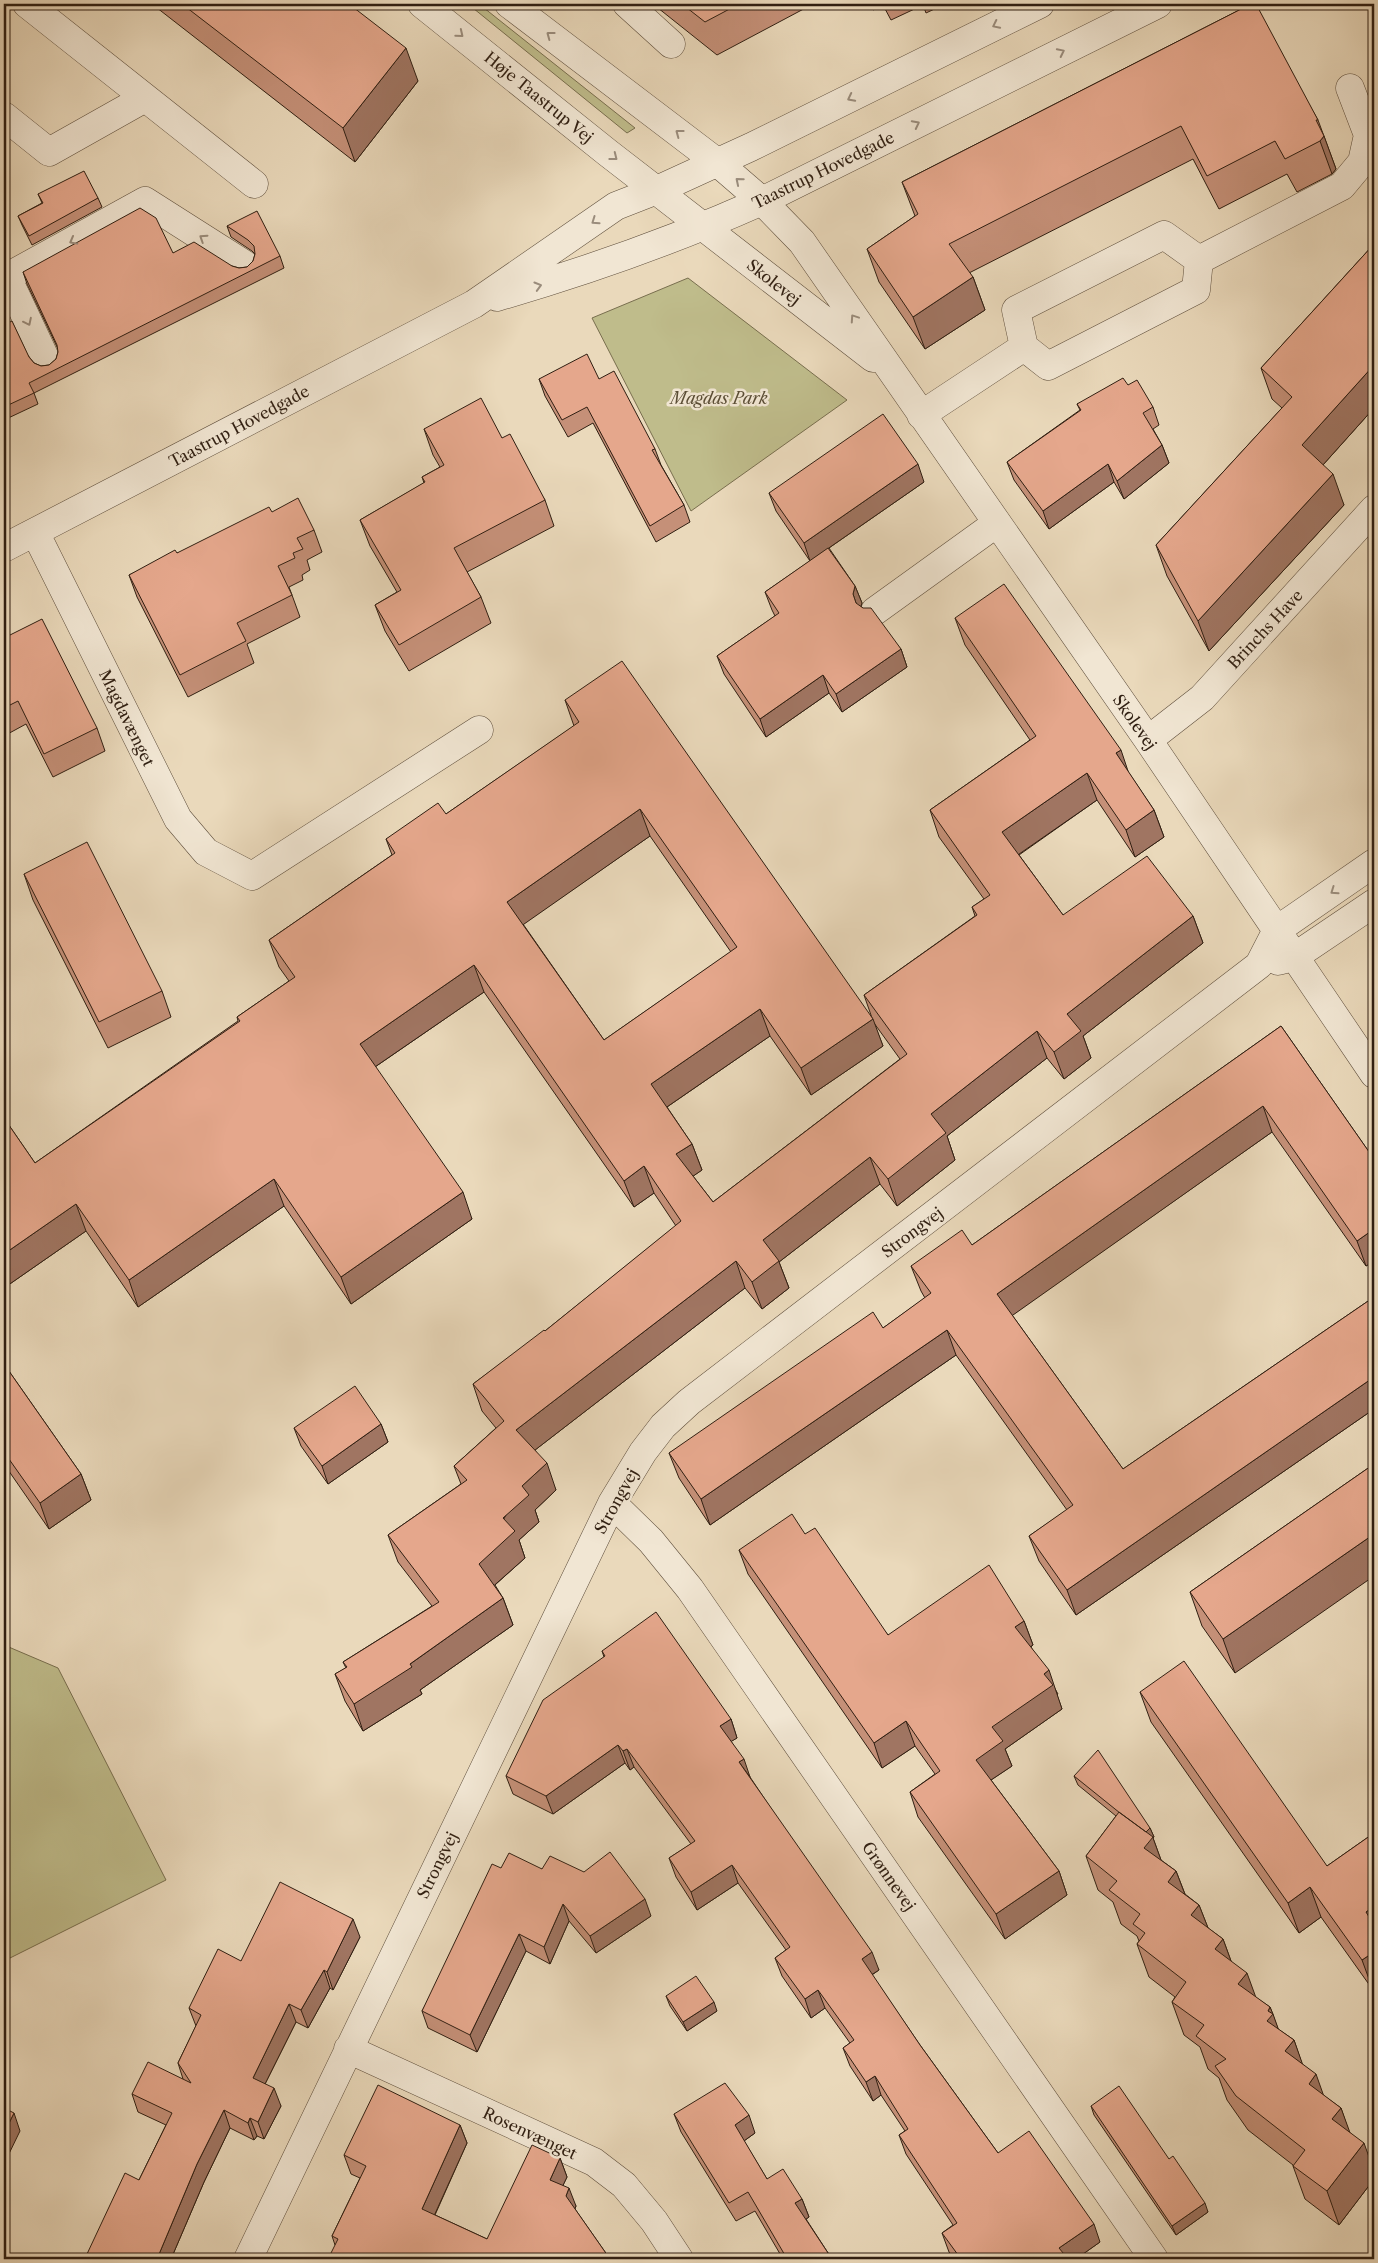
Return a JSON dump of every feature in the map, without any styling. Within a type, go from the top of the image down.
[{"type":"street","points":[[27,4],[254,184]]},
{"type":"street","name":"Høje Taastrup Vej","points":[[422,4],[657,190]]},
{"type":"street","points":[[509,4],[718,163]]},
{"type":"street","points":[[627,4],[671,44]]},
{"type":"street","name":"Taastrup Hovedgade","points":[[4,548],[474,304],[616,206],[718,163],[1040,4]]},
{"type":"street","name":"Taastrup Hovedgade","points":[[474,304],[546,283],[704,226],[762,201],[1146,7]]},
{"type":"street","points":[[1199,260],[1342,186],[1362,162],[1371,129],[1350,88]]},
{"type":"street","points":[[4,116],[49,152],[145,98]]},
{"type":"street","name":"Skolevej","points":[[718,163],[762,201],[802,242],[1148,740],[1374,1074]]},
{"type":"street","name":"Skolevej","points":[[657,190],[892,373]]},
{"type":"street","points":[[47,362],[7,277],[145,201],[244,264]]},
{"type":"street","points":[[1164,236],[1199,260],[1196,290],[1048,366],[1024,347],[1016,310],[1164,236]]},
{"type":"street","points":[[921,415],[1024,347]]},
{"type":"street","name":"Brinchs Have","points":[[1148,740],[1202,698],[1374,509]]},
{"type":"street","points":[[875,611],[997,524]]},
{"type":"street","name":"Magdavænget","points":[[35,532],[178,818],[206,852],[252,876],[479,730]]},
{"type":"street","points":[[1277,930],[1374,863]]},
{"type":"street","points":[[1294,957],[1374,903]]},
{"type":"street","name":"Strongvej","points":[[1259,965],[1277,930]]},
{"type":"street","name":"Strongvej","points":[[248,2259],[612,1503],[658,1433],[689,1402],[1259,965],[1294,957]]},
{"type":"street","name":"Grønnevej","points":[[612,1503],[651,1541],[690,1589],[1154,2259]]},
{"type":"street","name":"Rosenvænget","points":[[348,2049],[594,2162],[624,2185],[654,2221],[679,2259]]},
{"type":"green space","points":[[468,4],[479,4],[635,128],[627,133]]},
{"type":"green space","name":"Magdas Park","points":[[688,278],[847,400],[691,511],[592,318]]},
{"type":"green space","points":[[4,1645],[58,1668],[166,1880],[4,1961]]},
{"type":"building","points":[[182,4],[349,4],[406,48],[343,128]]},
{"type":"building","points":[[682,4],[739,4],[705,22]]},
{"type":"building","points":[[1251,4],[1256,4],[1318,120],[1316,120],[1324,136],[1320,141],[1285,159],[1275,141],[1207,176],[1181,126],[949,244],[973,277],[913,317],[867,249],[918,214],[902,182]]},
{"type":"building","points":[[84,171],[98,198],[29,236],[18,216],[43,203],[38,194]]},
{"type":"building","points":[[140,208],[156,218],[173,253],[194,242],[232,266],[239,268],[247,267],[253,261],[255,254],[254,246],[227,226],[257,211],[280,256],[29,383],[34,393],[4,407],[4,325],[12,321],[29,357],[34,363],[41,366],[49,365],[56,359],[58,352],[57,345],[23,272]]},
{"type":"building","points":[[1374,244],[1374,365],[1302,445],[1333,474],[1198,621],[1156,545],[1292,397],[1261,368]]},
{"type":"building","points":[[587,354],[599,379],[614,371],[655,449],[652,450],[684,505],[650,526],[587,407],[562,420],[539,379]]},
{"type":"building","points":[[1123,378],[1128,385],[1137,380],[1153,407],[1143,413],[1162,445],[1117,481],[1108,464],[1043,511],[1007,462],[1081,410],[1077,404]]},
{"type":"building","points":[[481,398],[502,438],[510,434],[545,500],[454,548],[481,597],[399,645],[375,605],[401,590],[360,520],[425,482],[422,477],[444,465],[424,429]]},
{"type":"building","points":[[883,414],[918,464],[804,543],[769,493]]},
{"type":"building","points":[[298,498],[314,530],[297,538],[303,549],[293,553],[295,558],[278,566],[292,595],[237,623],[246,641],[180,675],[129,575],[175,550],[177,553],[269,507],[272,512]]},
{"type":"building","points":[[828,548],[855,586],[853,594],[856,603],[863,608],[871,608],[901,649],[836,694],[823,675],[760,719],[717,656],[779,613],[765,592]]},
{"type":"building","points":[[1004,584],[1121,750],[1116,753],[1154,810],[1126,830],[1087,773],[1002,832],[1063,915],[1147,856],[1193,916],[1067,1014],[1081,1031],[1054,1052],[1037,1031],[931,1114],[946,1133],[888,1179],[870,1157],[763,1240],[779,1261],[752,1282],[736,1261],[516,1430],[547,1463],[522,1486],[529,1495],[503,1518],[515,1531],[479,1564],[503,1598],[410,1664],[412,1667],[354,1704],[335,1674],[347,1667],[343,1662],[439,1602],[388,1535],[467,1480],[454,1466],[504,1421],[473,1384],[545,1331],[681,1221],[644,1166],[624,1181],[474,965],[360,1044],[463,1192],[341,1277],[274,1179],[129,1280],[76,1204],[4,1254],[4,1118],[35,1163],[240,1021],[237,1017],[295,977],[269,940],[395,853],[386,839],[438,803],[446,814],[579,722],[565,700],[622,661],[873,1019],[801,1068],[760,1009],[651,1084],[692,1144],[676,1154],[713,1202],[907,1054],[864,995],[977,915],[972,907],[990,895],[930,810],[1036,736],[955,618]],"holes":[[[640,809],[737,947],[604,1040],[507,902]]]},
{"type":"building","points":[[42,619],[97,728],[44,754],[18,701],[4,708],[4,638]]},
{"type":"building","points":[[87,842],[162,991],[99,1022],[24,874]]},
{"type":"building","points":[[1281,1026],[1374,1159],[1374,1229],[1357,1241],[1263,1106],[997,1294],[1123,1469],[1374,1297],[1374,1377],[1067,1590],[1029,1536],[1073,1505],[947,1330],[701,1499],[669,1453],[873,1312],[883,1328],[931,1293],[911,1266],[962,1230],[972,1245]]},
{"type":"building","points":[[4,1364],[81,1474],[40,1503],[4,1452]]},
{"type":"building","points":[[355,1386],[381,1424],[322,1466],[294,1428]]},
{"type":"building","points":[[1374,1464],[1374,1534],[1223,1639],[1190,1592]]},
{"type":"building","points":[[792,1514],[805,1534],[815,1528],[888,1635],[989,1565],[1024,1621],[1015,1627],[1049,1670],[1044,1674],[1053,1685],[992,1727],[1003,1741],[976,1760],[1059,1871],[996,1914],[910,1792],[940,1771],[906,1721],[874,1743],[739,1550]]},
{"type":"building","points":[[656,1612],[731,1719],[720,1726],[744,1759],[739,1762],[872,1952],[862,1959],[920,2045],[998,2153],[1029,2131],[1094,2224],[1059,2248],[1068,2259],[961,2259],[942,2233],[957,2223],[899,2135],[908,2129],[875,2076],[866,2082],[843,2048],[854,2040],[818,1990],[805,1999],[775,1958],[790,1947],[732,1865],[691,1892],[669,1858],[695,1841],[627,1749],[623,1751],[618,1745],[546,1796],[506,1776],[543,1700],[605,1656],[602,1651]]},
{"type":"building","points":[[1184,1661],[1327,1866],[1374,1833],[1374,1906],[1366,1912],[1374,1925],[1374,1952],[1362,1960],[1310,1887],[1288,1903],[1140,1692]]},
{"type":"building","points":[[1098,1750],[1150,1828],[1146,1832],[1074,1776]]},
{"type":"building","points":[[1119,1812],[1153,1837],[1144,1848],[1176,1871],[1168,1882],[1199,1905],[1191,1915],[1223,1939],[1215,1949],[1247,1973],[1238,1984],[1270,2007],[1268,2011],[1273,2014],[1267,2021],[1294,2040],[1285,2051],[1316,2074],[1309,2084],[1341,2108],[1332,2119],[1364,2143],[1327,2191],[1293,2166],[1305,2150],[1236,2096],[1215,2066],[1226,2059],[1196,2036],[1204,2025],[1172,2002],[1186,1982],[1137,1944],[1145,1933],[1133,1924],[1140,1914],[1109,1890],[1117,1881],[1086,1856]]},
{"type":"building","points":[[610,1852],[645,1899],[590,1936],[563,1904],[544,1947],[519,1934],[470,2035],[422,2011],[492,1864],[501,1868],[509,1853],[542,1869],[550,1856],[584,1872]]},
{"type":"building","points":[[280,1882],[353,1919],[327,1972],[324,1970],[301,2010],[289,2004],[253,2078],[274,2088],[258,2122],[250,2118],[248,2123],[224,2110],[197,2164],[157,2259],[97,2259],[87,2254],[125,2173],[139,2180],[172,2113],[132,2094],[148,2062],[191,2083],[178,2063],[201,2015],[189,2008],[218,1949],[241,1961]]},
{"type":"building","points":[[696,1976],[714,2002],[683,2022],[666,1996]]},
{"type":"building","points":[[725,2083],[749,2115],[735,2125],[767,2179],[783,2169],[802,2199],[795,2203],[832,2259],[783,2259],[786,2257],[748,2192],[729,2203],[674,2114]]},
{"type":"building","points":[[378,2085],[460,2125],[422,2209],[487,2239],[532,2145],[560,2158],[550,2180],[569,2188],[566,2196],[610,2259],[328,2259],[338,2239],[332,2236],[366,2166],[344,2155]]},
{"type":"building","points":[[1119,2086],[1169,2159],[1173,2156],[1205,2203],[1172,2226],[1091,2106]]},
{"type":"building","points":[[4,2108],[14,2113],[4,2133]]}]
